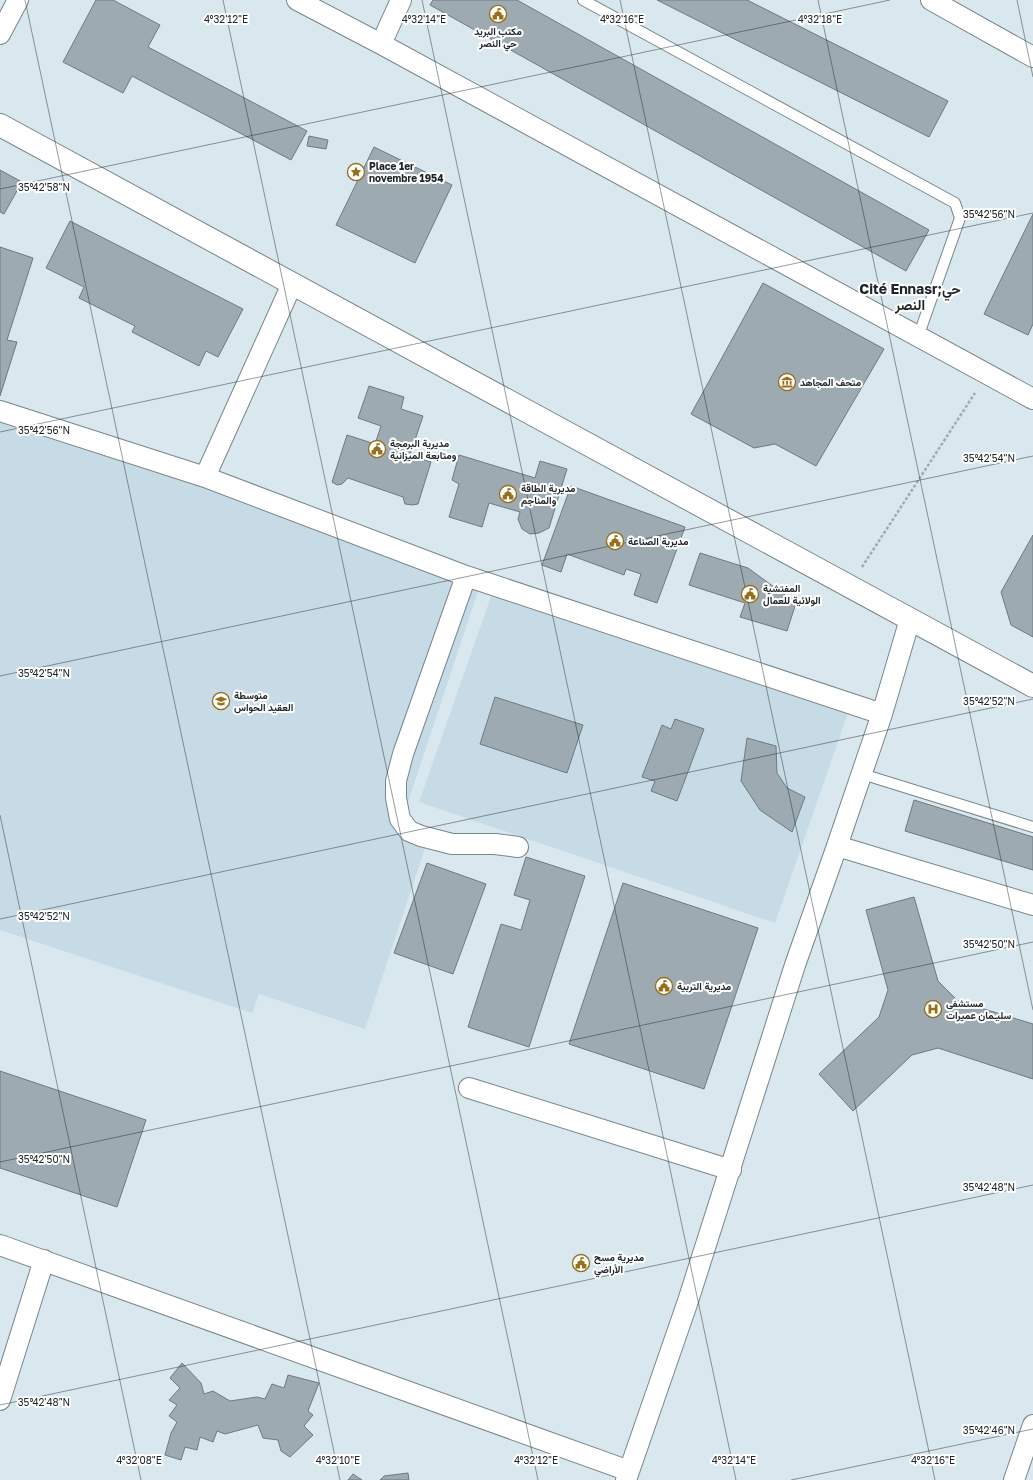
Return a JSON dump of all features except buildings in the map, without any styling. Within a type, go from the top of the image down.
[{"type":"street","points":[[0,34],[18,0]]},
{"type":"street","points":[[297,0],[381,44],[918,337],[1032,397]]},
{"type":"street","points":[[381,44],[401,0]]},
{"type":"street","points":[[931,0],[1033,57]]},
{"type":"street","points":[[0,125],[1033,686]]},
{"type":"street","points":[[205,477],[292,284]]},
{"type":"street","points":[[0,411],[205,477],[466,576],[882,714]]},
{"type":"street","points":[[466,576],[403,754],[396,780],[396,798],[400,819],[409,832],[452,844],[495,844],[518,847]]},
{"type":"street","points":[[0,1245],[627,1476],[688,1301],[731,1170],[795,965],[882,714],[910,619]]},
{"type":"street","points":[[837,846],[1033,904]]},
{"type":"street","points":[[469,1088],[731,1170]]},
{"type":"street","points":[[0,1400],[44,1260]]},
{"type":"street","points":[[1014,1480],[1033,1425]]},
{"type":"lane","points":[[583,0],[955,203],[960,218],[918,337]]},
{"type":"lane","points":[[862,774],[1033,827]]},
{"type":"path","points":[[850,586],[987,374]]},
{"type":"shaded area","name":"متوسطة العقيد الحواس","points":[[0,414],[484,573],[399,829],[428,839],[365,1029],[259,994],[252,1013],[0,930]]},
{"type":"shaded area","points":[[494,588],[849,710],[775,923],[419,802]]},
{"type":"place","name":"مكتب البريد حي النصر","points":[[498,14]]},
{"type":"place","name":"Place 1er novembre 1954","points":[[356,172]]},
{"type":"place","name":"متحف المجاهد","points":[[787,382]]},
{"type":"place","name":"مديرية البرمجة ومتابعة الميزانية","points":[[377,449]]},
{"type":"place","name":"مديرية الطاقة والمناجم","points":[[508,494]]},
{"type":"place","name":"مديرية الصناعة","points":[[615,541]]},
{"type":"place","name":"المفتشية الولائية للعمال","points":[[750,594]]},
{"type":"place","name":"متوسطة العقيد الحواس","points":[[221,701]]},
{"type":"place","name":"مديرية التربية","points":[[664,986]]},
{"type":"place","name":"مستشفى سليـمان عميرات","points":[[933,1009]]},
{"type":"place","name":"مديرية مسح الأراضي","points":[[581,1263]]},
{"type":"district","name":"Cité Ennasr;حي النصر","points":[[910,298]]}]
